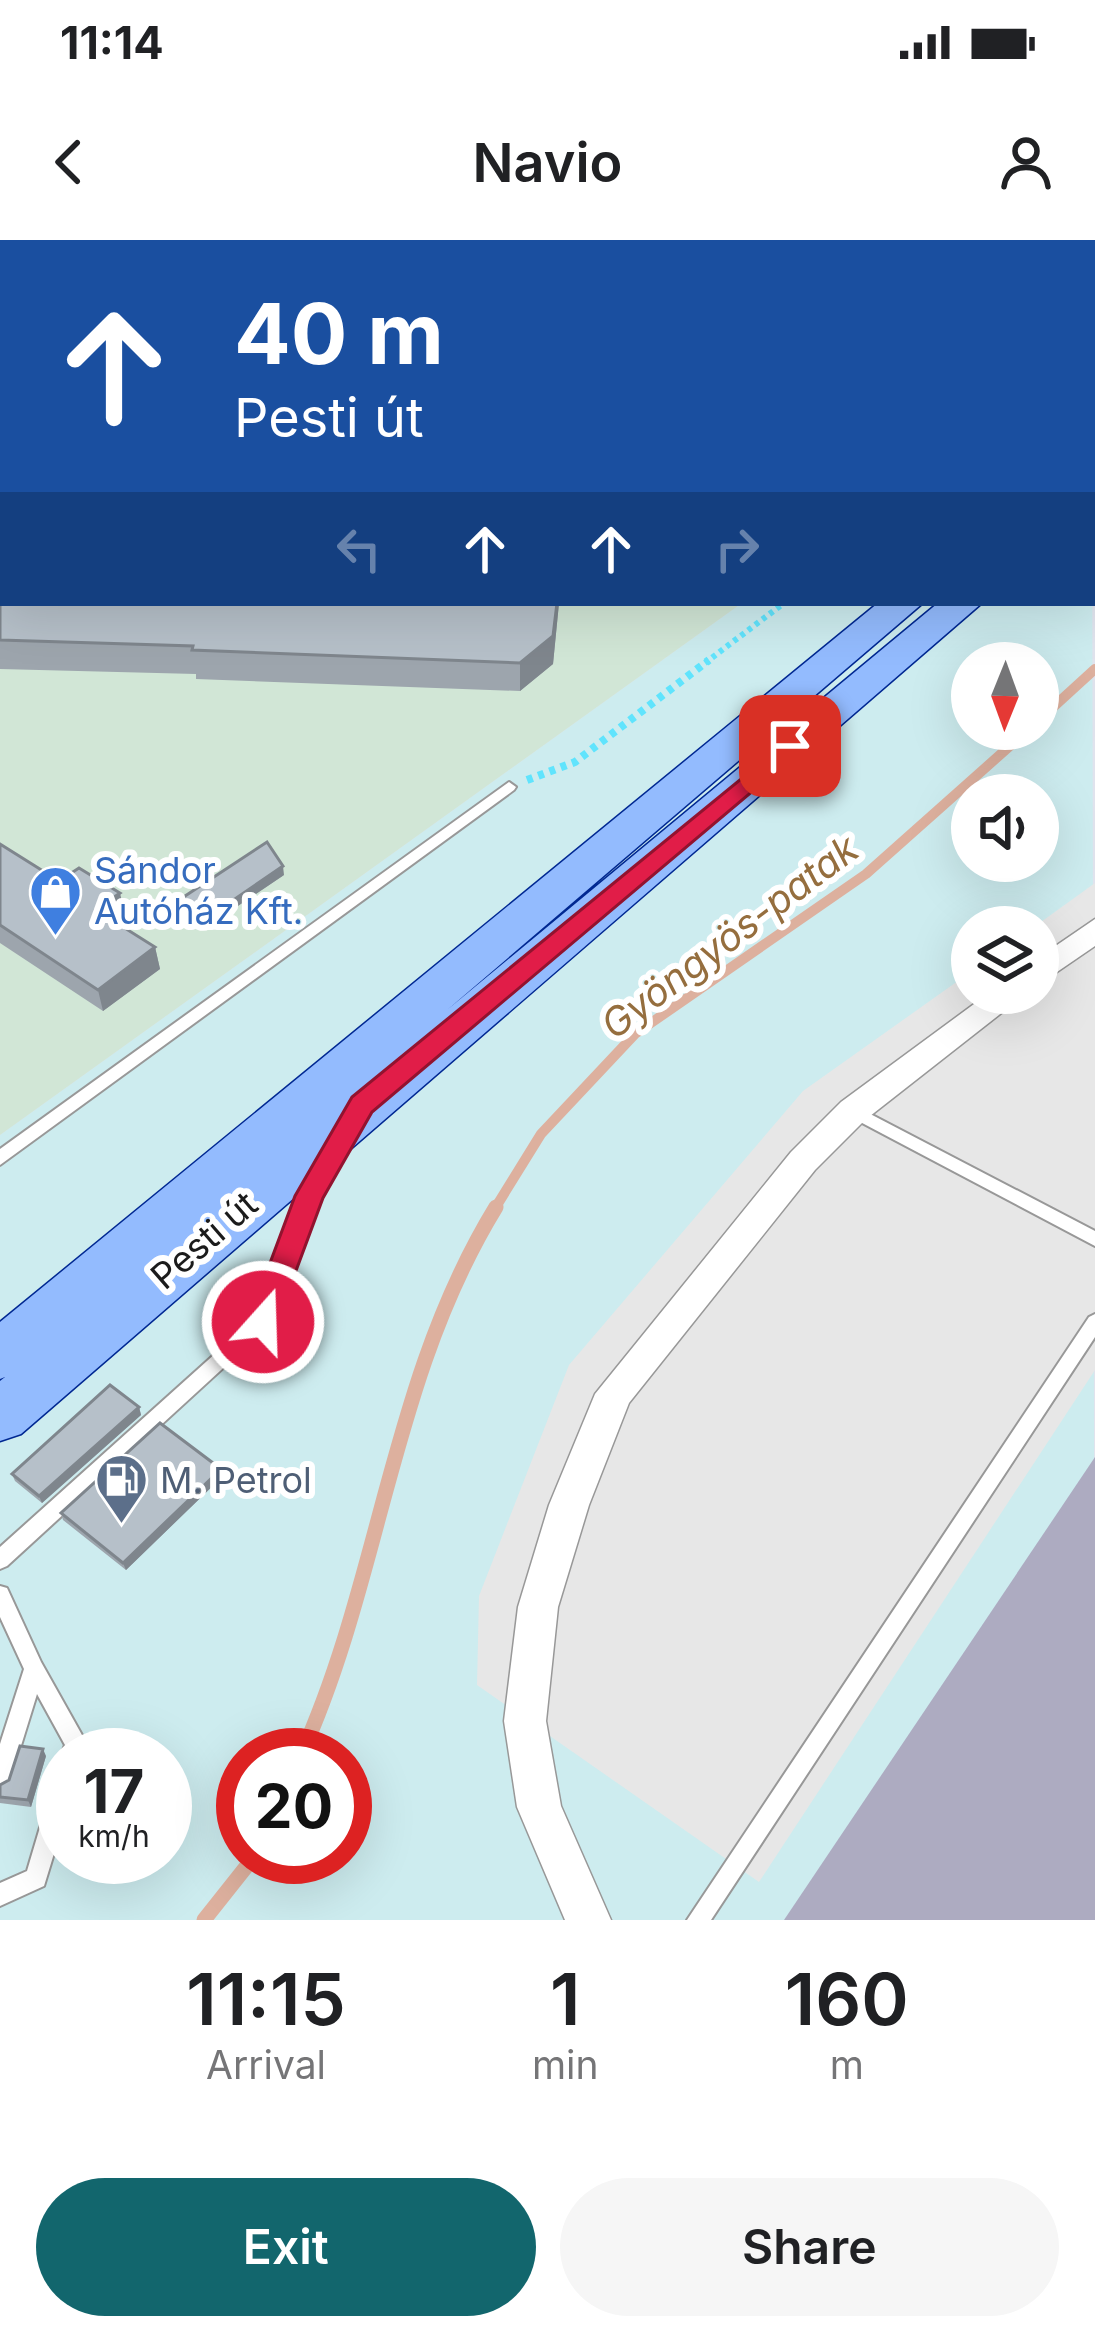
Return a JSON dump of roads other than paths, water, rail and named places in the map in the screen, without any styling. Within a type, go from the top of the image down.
[{"type":"main road","name":"Pesti út","points":[[0,1355],[899,606]]},
{"type":"main road","name":"Pesti út","points":[[0,1416],[362,1105],[958,606]]},
{"type":"street","points":[[1059,958],[1095,930]]},
{"type":"street","points":[[588,1920],[539,1807],[525,1720],[538,1607],[569,1505],[614,1394],[803,1161],[853,1112],[983,1014]]},
{"type":"lane","points":[[0,1158],[509,787]]},
{"type":"lane","points":[[0,1560],[263,1322],[310,1196],[362,1105]]},
{"type":"lane","points":[[853,1112],[1095,1239]]},
{"type":"lane","points":[[0,1336],[84,1286]]},
{"type":"lane","points":[[698,1920],[1095,1322]]},
{"type":"lane","points":[[0,1595],[67,1728]]},
{"type":"lane","points":[[0,1778],[34,1669]]},
{"type":"lane","points":[[0,1895],[36,1878]]},
{"type":"waterway","name":"Gyöngyös-patak","points":[[1059,702],[1095,669]]},
{"type":"waterway","name":"Gyöngyös-patak","points":[[494,1210],[541,1134],[635,1034],[866,874],[1005,750]]},
{"type":"waterway","name":"Gyöngyös-patak","points":[[312,1728],[351,1618],[432,1340],[496,1207]]},
{"type":"waterway","name":"Gyöngyös-patak","points":[[204,1920],[233,1884]]},
{"type":"place","name":"Sándor Autóház Kft.","points":[[55,937]]},
{"type":"place","name":"M. Petrol","points":[[121,1526]]}]
